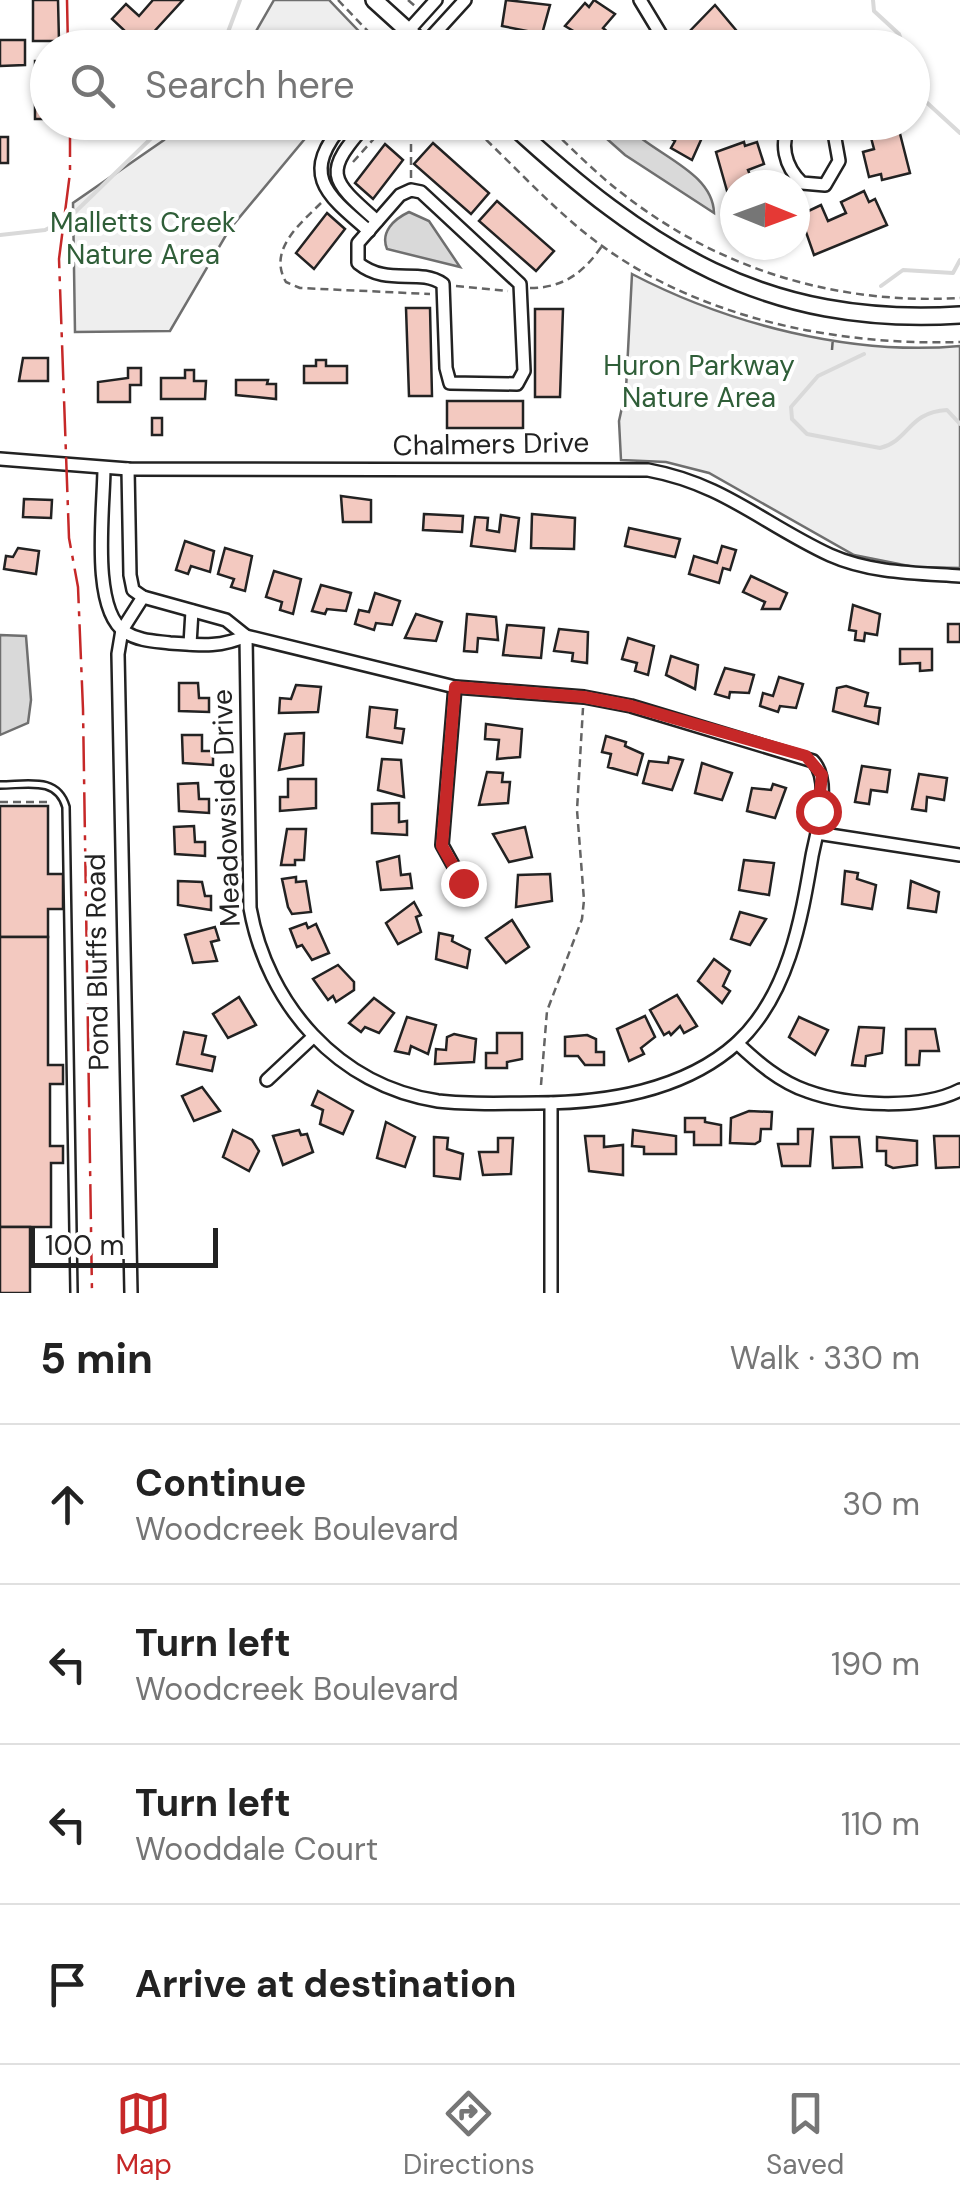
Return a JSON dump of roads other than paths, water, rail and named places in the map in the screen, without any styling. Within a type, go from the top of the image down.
[{"type":"main road","points":[[374,0],[405,30]]},
{"type":"main road","points":[[529,140],[610,212],[673,252],[740,284],[847,312],[960,315]]},
{"type":"street","points":[[422,30],[436,0]]},
{"type":"street","points":[[431,30],[465,0]]},
{"type":"street","points":[[640,0],[658,30]]},
{"type":"street","points":[[332,140],[320,157],[328,195],[373,226]]},
{"type":"street","points":[[353,140],[336,162],[338,183],[373,226]]},
{"type":"street","points":[[786,140],[792,174],[802,183],[825,185],[839,161],[835,140]]},
{"type":"street","points":[[411,190],[426,196],[516,278],[522,290],[522,379],[511,386],[450,383],[446,368],[445,290],[438,280],[381,277],[358,264],[358,243],[373,226],[411,190]]},
{"type":"street","name":"Chalmers Drive","points":[[0,459],[128,469],[648,470],[707,484],[830,555],[866,567],[960,576]]},
{"type":"street","points":[[104,468],[103,589],[106,611],[122,630],[142,640],[221,647],[246,636],[226,620],[143,598],[133,590],[128,469]]},
{"type":"street","points":[[122,630],[143,598]]},
{"type":"street","points":[[190,644],[192,611]]},
{"type":"street","name":"Pond Bluffs Road","points":[[122,630],[118,713],[131,1293]]},
{"type":"street","name":"Meadowside Drive","points":[[246,636],[455,687],[584,697],[806,756],[822,775],[816,832],[790,958],[770,999],[736,1043],[662,1085],[616,1099],[454,1102],[410,1094],[383,1085],[312,1037],[268,972],[257,948],[250,908],[246,636]]},
{"type":"street","points":[[455,687],[442,846],[463,883]]},
{"type":"street","points":[[816,832],[960,855]]},
{"type":"street","points":[[267,1080],[312,1037]]},
{"type":"street","points":[[736,1043],[765,1069],[806,1091],[890,1101],[942,1099],[960,1090]]},
{"type":"street","points":[[551,1103],[551,1293]]},
{"type":"lane","points":[[0,785],[50,784],[58,789],[66,807],[74,1293]]},
{"type":"waterway","points":[[229,30],[240,0]]},
{"type":"waterway","points":[[873,0],[874,11],[895,30]]},
{"type":"waterway","points":[[930,106],[960,133]]},
{"type":"waterway","points":[[0,235],[45,230],[69,218],[149,140]]},
{"type":"waterway","points":[[881,286],[903,270],[953,273],[960,260]]},
{"type":"waterway","points":[[864,354],[818,376],[791,407],[792,419],[807,434],[880,448],[934,412],[947,410],[960,424]]},
{"type":"park label","name":"Malletts Creek Nature Area","points":[[143,238]]},
{"type":"park label","name":"Huron Parkway Nature Area","points":[[699,381]]}]
